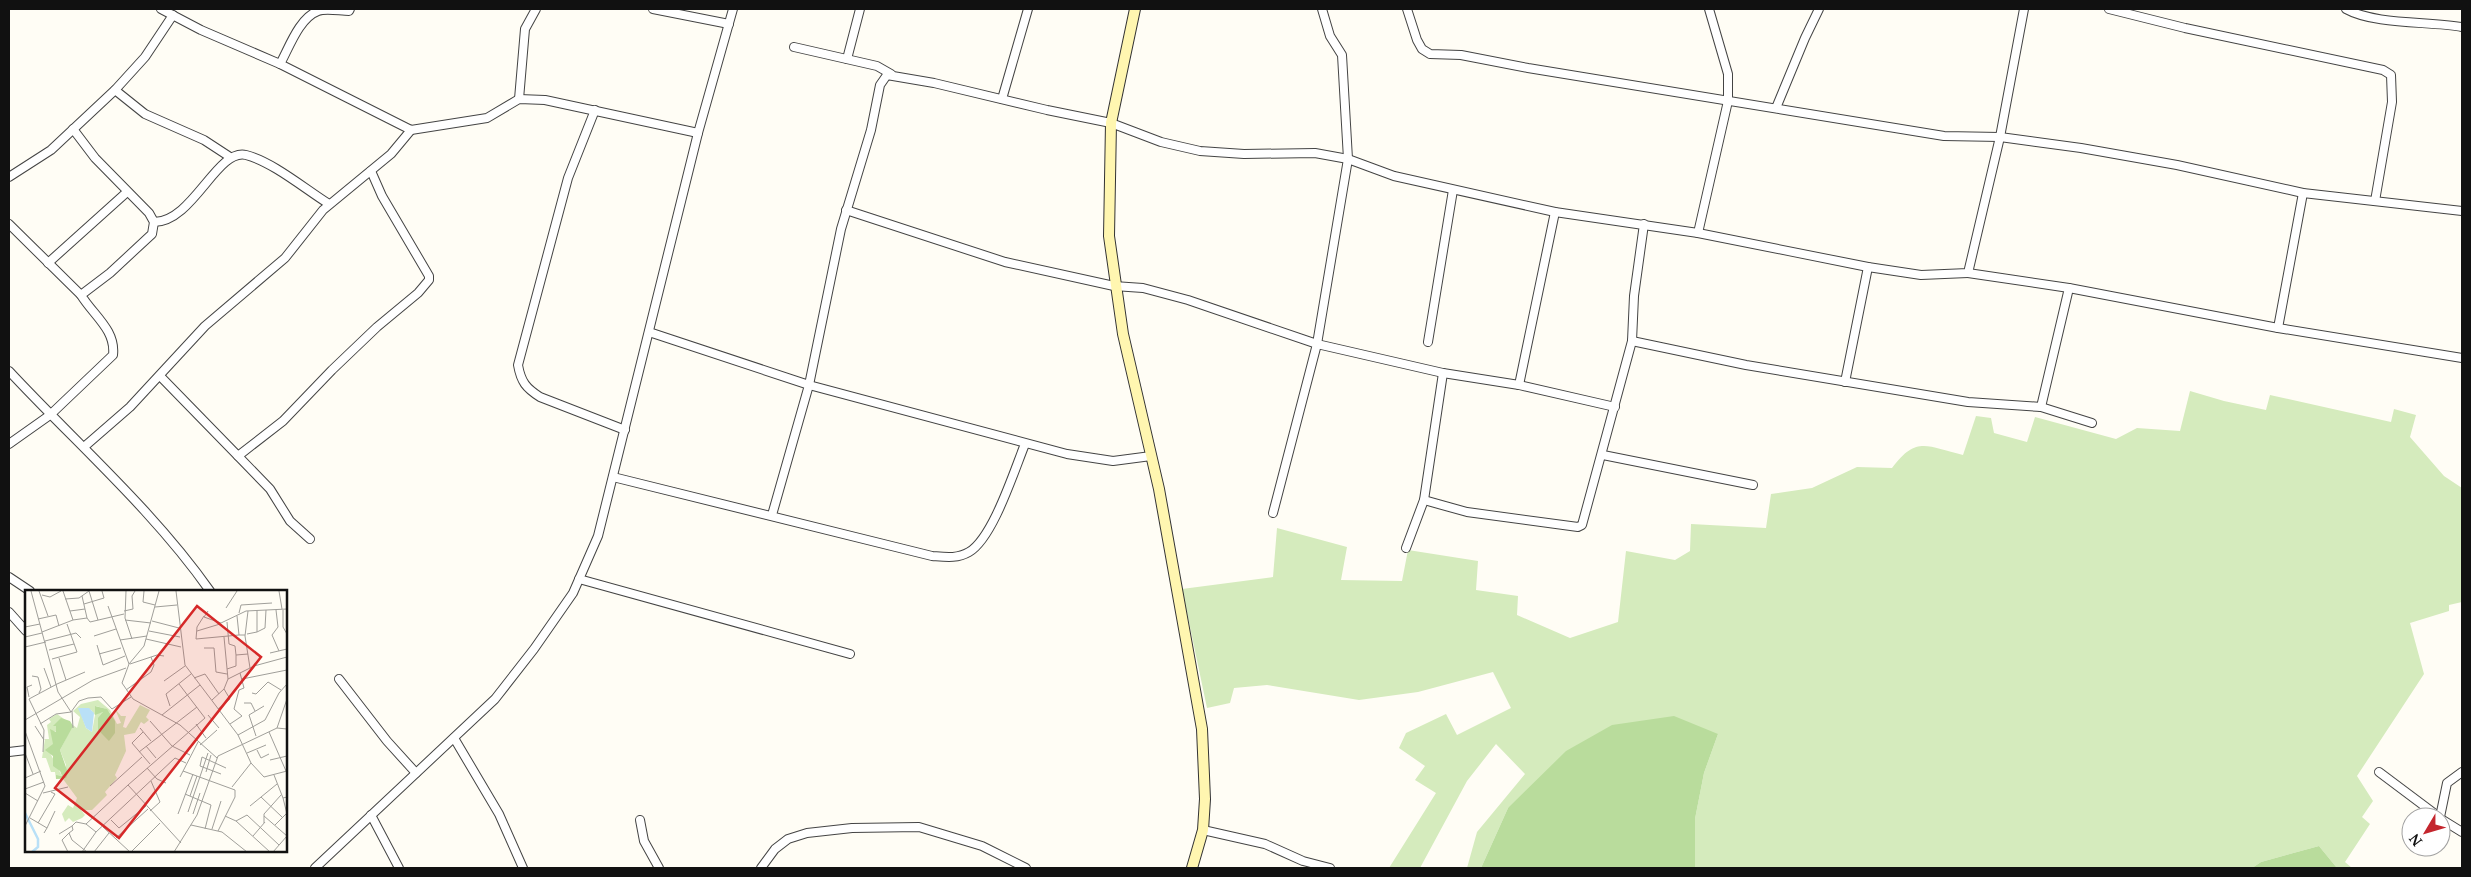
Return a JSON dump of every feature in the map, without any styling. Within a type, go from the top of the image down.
[{"type":"street","points":[[161,9],[201,30],[280,64],[411,130],[488,118],[519,99],[546,100],[698,133]]},
{"type":"street","points":[[280,64],[301,26],[309,16],[319,9],[349,11],[350,9]]},
{"type":"street","points":[[519,99],[525,29],[536,9]]},
{"type":"street","points":[[654,9],[685,17],[729,24]]},
{"type":"street","points":[[315,868],[495,699],[573,594],[598,536],[698,133],[733,9]]},
{"type":"street","points":[[847,59],[860,9]]},
{"type":"street","points":[[1002,99],[1028,9]]},
{"type":"street","points":[[1135,9],[1111,123],[1109,236],[1114,286],[1132,380],[1151,456],[1202,729],[1205,798],[1202,830],[1192,868]]},
{"type":"street","points":[[1273,513],[1316,344],[1348,159],[1342,55],[1330,36],[1322,9]]},
{"type":"street","points":[[1407,9],[1417,40],[1422,49],[1430,54],[1461,55],[1528,68],[1944,136],[2000,137],[2081,148],[2177,165],[2303,193],[2462,211]]},
{"type":"street","points":[[1698,233],[1728,101],[1728,74],[1709,9]]},
{"type":"street","points":[[1776,108],[1819,9]]},
{"type":"street","points":[[1968,273],[2000,137],[2024,9]]},
{"type":"street","points":[[2109,9],[2185,28],[2384,70],[2391,75],[2392,102],[2375,201]]},
{"type":"street","points":[[2346,9],[2359,14],[2392,20],[2462,27]]},
{"type":"street","points":[[9,177],[51,150],[115,90],[145,57],[173,15]]},
{"type":"street","points":[[794,46],[877,66],[891,74],[1111,123],[1161,142],[1200,151],[1244,154],[1315,153],[1348,159],[1394,176],[1555,212],[1698,233],[1868,267],[1921,275],[1968,273],[2070,288],[2278,328],[2462,358]]},
{"type":"street","points":[[772,515],[809,385],[846,210],[871,130],[880,85],[884,77],[891,74]]},
{"type":"street","points":[[115,90],[145,114],[204,140],[230,157],[244,155],[262,161],[329,204]]},
{"type":"street","points":[[595,110],[568,178],[518,365],[521,381],[528,390],[540,397],[624,430]]},
{"type":"street","points":[[72,129],[95,158],[149,213],[154,222],[152,234],[81,295]]},
{"type":"street","points":[[84,448],[160,376],[205,326],[285,258],[329,204],[391,154],[411,130]]},
{"type":"street","points":[[154,222],[164,222],[173,218],[192,202],[230,157]]},
{"type":"street","points":[[238,456],[283,421],[332,370],[377,327],[418,293],[429,280],[429,276],[382,196],[370,171]]},
{"type":"street","points":[[1428,342],[1452,190]]},
{"type":"street","points":[[48,262],[127,192]]},
{"type":"street","points":[[2278,328],[2303,193]]},
{"type":"street","points":[[846,210],[1005,262],[1114,286],[1142,288],[1188,300],[1316,344],[1444,373],[1519,386],[1615,407]]},
{"type":"street","points":[[1519,386],[1555,212]]},
{"type":"street","points":[[9,224],[81,295],[110,334],[114,345],[113,355],[50,416],[9,444]]},
{"type":"street","points":[[1424,500],[1467,512],[1578,527],[1582,525],[1632,341],[1634,296],[1644,224]]},
{"type":"street","points":[[1845,382],[1868,267]]},
{"type":"street","points":[[2041,407],[2070,288]]},
{"type":"street","points":[[649,332],[809,385],[1025,444],[1067,454],[1113,461],[1151,456]]},
{"type":"street","points":[[1632,341],[1746,365],[1968,402],[2041,407],[2092,423]]},
{"type":"street","points":[[9,371],[50,416],[84,448],[196,571],[209,590]]},
{"type":"street","points":[[1406,548],[1424,500],[1444,373]]},
{"type":"street","points":[[160,376],[270,489],[290,521],[310,539]]},
{"type":"street","points":[[613,477],[932,556],[952,558],[970,551],[986,536],[1025,444]]},
{"type":"street","points":[[1602,455],[1753,485]]},
{"type":"street","points":[[9,578],[28,590]]},
{"type":"street","points":[[579,579],[850,654]]},
{"type":"street","points":[[9,612],[25,631]]},
{"type":"street","points":[[339,679],[387,741],[416,773]]},
{"type":"street","points":[[454,738],[500,814],[523,868]]},
{"type":"street","points":[[9,752],[25,750]]},
{"type":"street","points":[[2379,772],[2425,807]]},
{"type":"street","points":[[2442,807],[2447,783],[2462,772]]},
{"type":"street","points":[[371,816],[399,868]]},
{"type":"street","points":[[640,820],[644,842],[659,868]]},
{"type":"street","points":[[2451,825],[2462,832]]},
{"type":"street","points":[[761,868],[776,849],[788,839],[807,833],[852,828],[919,827],[982,846],[1026,868]]},
{"type":"street","points":[[1202,830],[1265,844],[1303,861],[1330,868]]},
{"type":"green space","points":[[2190,391],[2266,410],[2270,395],[2391,422],[2394,409],[2416,415],[2410,437],[2444,476],[2462,488],[2462,602],[2449,605],[2449,611],[2410,623],[2424,674],[2357,776],[2373,801],[2362,817],[2370,824],[2345,862],[2352,868],[2337,868],[2319,846],[2261,862],[2252,868],[1695,868],[1695,819],[1704,773],[1718,734],[1508,808],[1481,868],[1467,868],[1477,832],[1525,774],[1496,744],[1467,781],[1420,868],[1389,868],[1436,793],[1415,780],[1425,766],[1399,748],[1406,733],[1446,714],[1457,735],[1511,708],[1493,672],[1418,692],[1359,700],[1267,685],[1234,688],[1230,703],[1207,708],[1182,589],[1273,577],[1277,528],[1347,547],[1341,580],[1402,581],[1408,550],[1478,561],[1476,590],[1518,596],[1517,615],[1570,638],[1618,622],[1626,551],[1675,560],[1690,551],[1691,524],[1766,528],[1771,494],[1812,488],[1857,467],[1892,468],[1909,451],[1916,447],[1931,447],[1963,455],[1976,416],[1991,418],[1994,433],[2027,442],[2035,417],[2116,439],[2137,428],[2180,431]]},
{"type":"green space","points":[[1674,716],[1718,734],[1704,773],[1695,819],[1695,868],[1481,868],[1508,808],[1566,751],[1612,725]]},
{"type":"green space","points":[[2319,846],[2337,868],[2252,868],[2261,862]]}]
